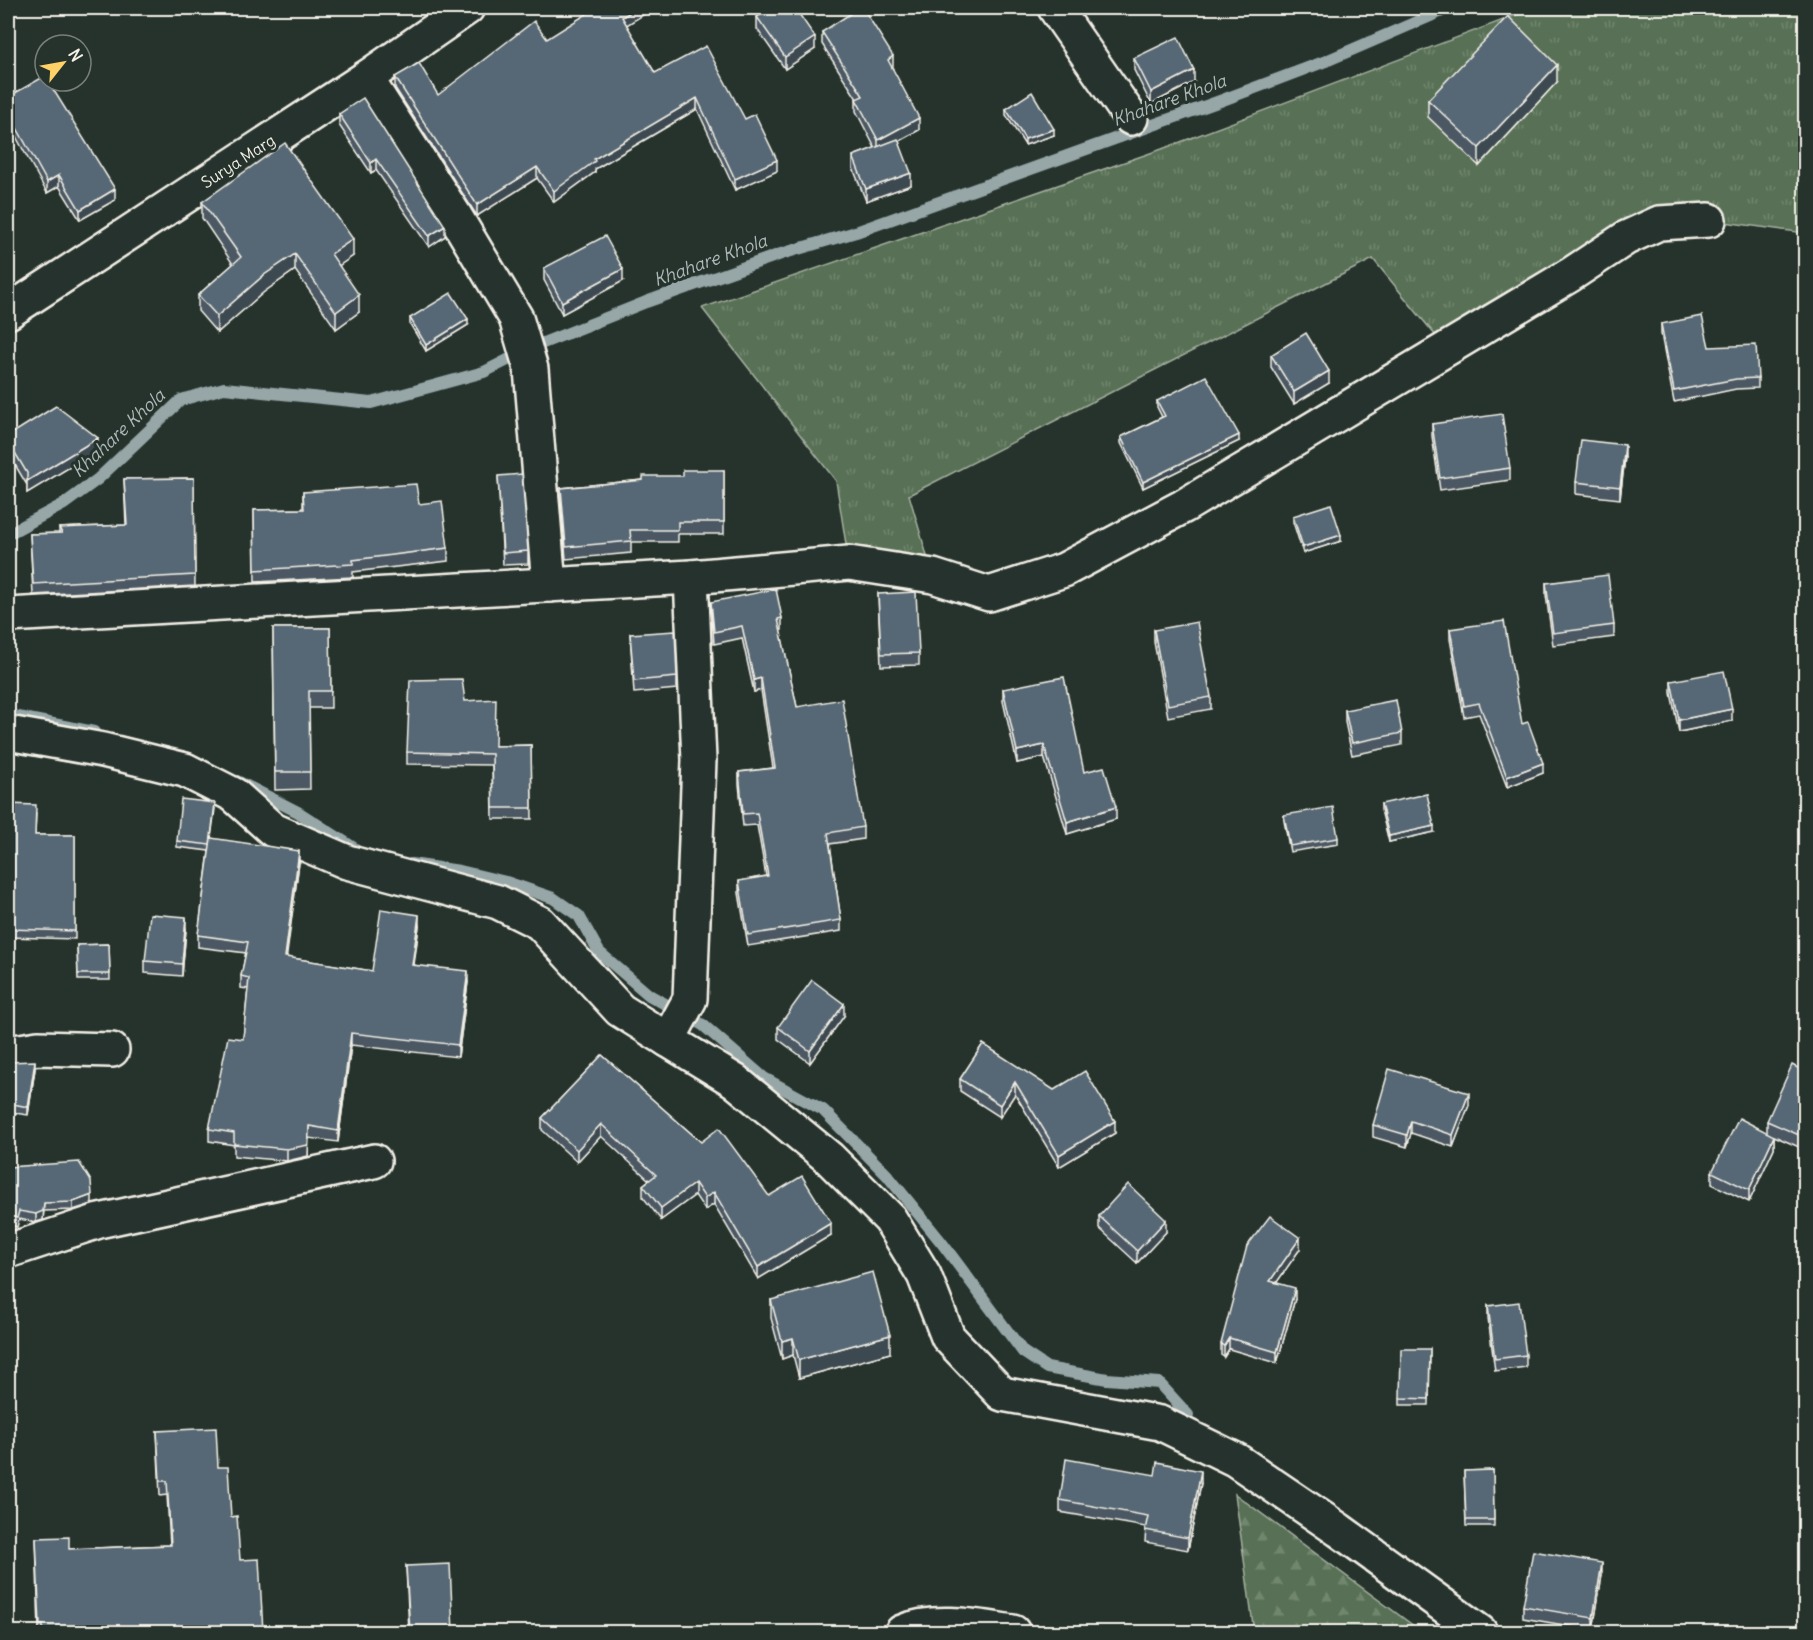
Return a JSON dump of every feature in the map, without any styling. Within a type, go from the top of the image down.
[{"type":"street","name":"Surya Marg","points":[[8,312],[366,78],[467,8]]},
{"type":"street","points":[[1055,8],[1131,118]]},
{"type":"street","points":[[366,78],[455,216],[516,318],[531,369],[549,585]]},
{"type":"street","points":[[8,615],[691,577],[849,563],[933,576],[989,594],[1064,570],[1184,506],[1445,347],[1570,275],[1626,237],[1659,223],[1709,220]]},
{"type":"street","points":[[678,1022],[699,760],[691,577]]},
{"type":"street","points":[[8,733],[103,750],[185,771],[234,795],[273,830],[347,862],[498,902],[540,923],[620,1010],[678,1022],[735,1082],[829,1158],[890,1219],[924,1275],[948,1336],[1002,1394],[1160,1423],[1236,1460],[1339,1530],[1480,1632]]},
{"type":"street","points":[[8,1053],[38,1048],[112,1050]]},
{"type":"street","points":[[8,1251],[99,1221],[374,1161]]},
{"type":"street","points":[[902,1632],[916,1626],[980,1627],[1013,1632]]},
{"type":"green space","points":[[1535,8],[1805,8],[1805,233],[1709,220],[1659,223],[1445,347],[1373,259],[909,495],[933,576],[849,563],[836,481],[702,308],[1162,149]]},
{"type":"green space","points":[[1235,1494],[1422,1632],[1254,1632]]},
{"type":"building","points":[[596,8],[637,8],[622,17],[655,73],[706,46],[745,119],[755,114],[777,160],[735,179],[697,98],[594,159],[595,161],[554,191],[537,167],[477,205],[395,77],[419,63],[438,95],[534,21],[547,39]]},
{"type":"building","points":[[771,8],[795,8],[815,37],[785,57],[757,17]]},
{"type":"building","points":[[859,8],[863,8],[893,56],[888,60],[919,118],[878,140],[856,99],[863,96],[822,32]]},
{"type":"building","points":[[1508,16],[1557,65],[1479,148],[1428,100]]},
{"type":"building","points":[[1178,37],[1194,70],[1151,92],[1134,58]]},
{"type":"building","points":[[33,83],[33,93],[55,93],[115,189],[80,210],[59,175],[47,182],[8,112],[8,97]]},
{"type":"building","points":[[1032,92],[1054,129],[1025,139],[1006,109]]},
{"type":"building","points":[[363,98],[445,226],[429,236],[376,159],[371,163],[339,114]]},
{"type":"building","points":[[898,139],[911,173],[866,189],[853,156]]},
{"type":"building","points":[[285,143],[353,239],[331,254],[359,295],[336,312],[295,254],[264,275],[217,316],[198,295],[241,257],[202,202]]},
{"type":"building","points":[[605,236],[623,269],[562,302],[544,268]]},
{"type":"building","points":[[8,261],[12,271],[8,274]]},
{"type":"building","points":[[451,293],[468,319],[426,345],[410,318]]},
{"type":"building","points":[[1702,316],[1709,347],[1756,345],[1758,378],[1736,379],[1674,391],[1661,324]]},
{"type":"building","points":[[1306,333],[1329,371],[1294,392],[1271,355]]},
{"type":"building","points":[[1206,376],[1239,435],[1143,482],[1121,437],[1165,416],[1157,401]]},
{"type":"building","points":[[56,406],[98,438],[27,481],[27,473],[8,441],[8,436]]},
{"type":"building","points":[[1502,414],[1510,468],[1440,478],[1432,424]]},
{"type":"building","points":[[1581,440],[1625,445],[1620,487],[1576,482]]},
{"type":"building","points":[[683,470],[724,470],[724,522],[678,522],[678,530],[630,530],[631,541],[566,547],[561,488],[643,480],[643,476],[683,476]]},
{"type":"building","points":[[522,474],[528,551],[503,553],[498,476]]},
{"type":"building","points":[[194,478],[195,575],[33,584],[30,534],[62,533],[59,528],[127,525],[124,479]]},
{"type":"building","points":[[416,484],[419,504],[442,501],[448,548],[353,560],[353,564],[255,570],[254,510],[304,509],[303,492]]},
{"type":"building","points":[[1331,504],[1341,535],[1303,547],[1293,516]]},
{"type":"building","points":[[1608,575],[1614,625],[1553,633],[1546,583]]},
{"type":"building","points":[[776,589],[782,618],[778,619],[797,707],[842,699],[863,827],[828,833],[841,920],[748,935],[739,881],[768,876],[757,813],[743,814],[739,772],[775,768],[761,678],[754,680],[742,626],[714,632],[711,602]]},
{"type":"building","points":[[916,592],[919,653],[881,654],[878,594]]},
{"type":"building","points":[[1504,621],[1522,724],[1528,722],[1543,763],[1507,777],[1479,703],[1464,706],[1450,629]]},
{"type":"building","points":[[1197,622],[1211,697],[1168,705],[1154,630]]},
{"type":"building","points":[[273,628],[330,628],[331,691],[309,691],[310,772],[275,772]]},
{"type":"building","points":[[675,631],[677,677],[634,681],[630,634]]},
{"type":"building","points":[[1724,671],[1732,709],[1679,720],[1671,681]]},
{"type":"building","points":[[1064,677],[1084,772],[1104,767],[1116,807],[1067,822],[1044,745],[1017,751],[1003,689]]},
{"type":"building","points":[[462,679],[465,701],[496,699],[495,746],[531,745],[532,808],[493,808],[492,754],[407,752],[410,680]]},
{"type":"building","points":[[1396,700],[1402,733],[1352,743],[1345,710]]},
{"type":"building","points":[[1427,794],[1434,826],[1389,836],[1381,804]]},
{"type":"building","points":[[181,799],[215,803],[210,845],[177,841]]},
{"type":"building","points":[[8,804],[36,805],[35,835],[75,835],[75,931],[8,929]]},
{"type":"building","points":[[1333,807],[1338,838],[1290,846],[1284,815]]},
{"type":"building","points":[[211,838],[299,851],[285,957],[372,971],[381,909],[419,915],[412,965],[468,971],[458,1045],[351,1033],[338,1131],[309,1126],[308,1145],[287,1149],[234,1144],[234,1133],[209,1129],[228,1037],[243,1039],[249,978],[241,976],[248,942],[198,935]]},
{"type":"building","points":[[150,914],[186,917],[182,964],[145,961]]},
{"type":"building","points":[[109,944],[110,974],[78,974],[77,945]]},
{"type":"building","points":[[812,980],[844,1004],[810,1051],[778,1027]]},
{"type":"building","points":[[983,1044],[1054,1090],[1085,1071],[1115,1121],[1059,1155],[1015,1082],[1000,1105],[960,1079]]},
{"type":"building","points":[[602,1055],[701,1142],[719,1128],[769,1196],[802,1176],[831,1223],[758,1267],[714,1192],[705,1198],[695,1183],[661,1208],[643,1185],[656,1175],[601,1124],[577,1150],[542,1118]]},
{"type":"building","points":[[35,1061],[28,1107],[8,1103],[8,1062]]},
{"type":"building","points":[[1792,1065],[1806,1072],[1806,1138],[1767,1121]]},
{"type":"building","points":[[1389,1069],[1469,1093],[1453,1135],[1411,1121],[1407,1135],[1373,1125]]},
{"type":"building","points":[[1739,1118],[1774,1136],[1749,1190],[1712,1172]]},
{"type":"building","points":[[79,1162],[91,1181],[92,1195],[73,1202],[44,1203],[43,1211],[36,1214],[19,1211],[17,1218],[8,1216],[8,1167]]},
{"type":"building","points":[[1128,1184],[1166,1220],[1137,1251],[1099,1216]]},
{"type":"building","points":[[1270,1216],[1300,1238],[1270,1281],[1295,1288],[1277,1352],[1229,1338],[1224,1346],[1221,1344],[1247,1246]]},
{"type":"building","points":[[873,1272],[890,1335],[799,1360],[793,1338],[782,1341],[771,1300]]},
{"type":"building","points":[[1519,1302],[1526,1355],[1495,1359],[1488,1306]]},
{"type":"building","points":[[1401,1349],[1430,1349],[1429,1399],[1400,1398]]},
{"type":"building","points":[[216,1428],[218,1467],[228,1467],[231,1517],[237,1516],[240,1560],[259,1559],[263,1632],[43,1632],[43,1625],[40,1626],[36,1538],[69,1537],[69,1549],[171,1545],[167,1481],[160,1481],[157,1431]]},
{"type":"building","points":[[1066,1459],[1155,1475],[1157,1462],[1201,1471],[1188,1538],[1145,1530],[1148,1516],[1060,1500]]},
{"type":"building","points":[[1493,1470],[1494,1520],[1466,1520],[1464,1471]]},
{"type":"building","points":[[1533,1551],[1602,1563],[1593,1618],[1523,1606]]},
{"type":"building","points":[[450,1564],[453,1632],[410,1632],[406,1566]]},
{"type":"waterway","name":"Khahare Khola","points":[[8,534],[64,504],[98,479],[181,400],[224,388],[371,403],[484,372],[533,347],[646,302],[781,254],[856,232],[1220,101],[1326,61],[1449,8]]},
{"type":"waterway","points":[[8,715],[94,732]]},
{"type":"waterway","points":[[237,781],[298,812],[354,848]]},
{"type":"waterway","points":[[411,864],[460,871],[506,882],[553,898],[579,916],[599,952],[649,995],[703,1025],[764,1078],[823,1110],[887,1175],[942,1243],[1023,1352],[1047,1368],[1107,1379],[1159,1383],[1188,1415]]}]
